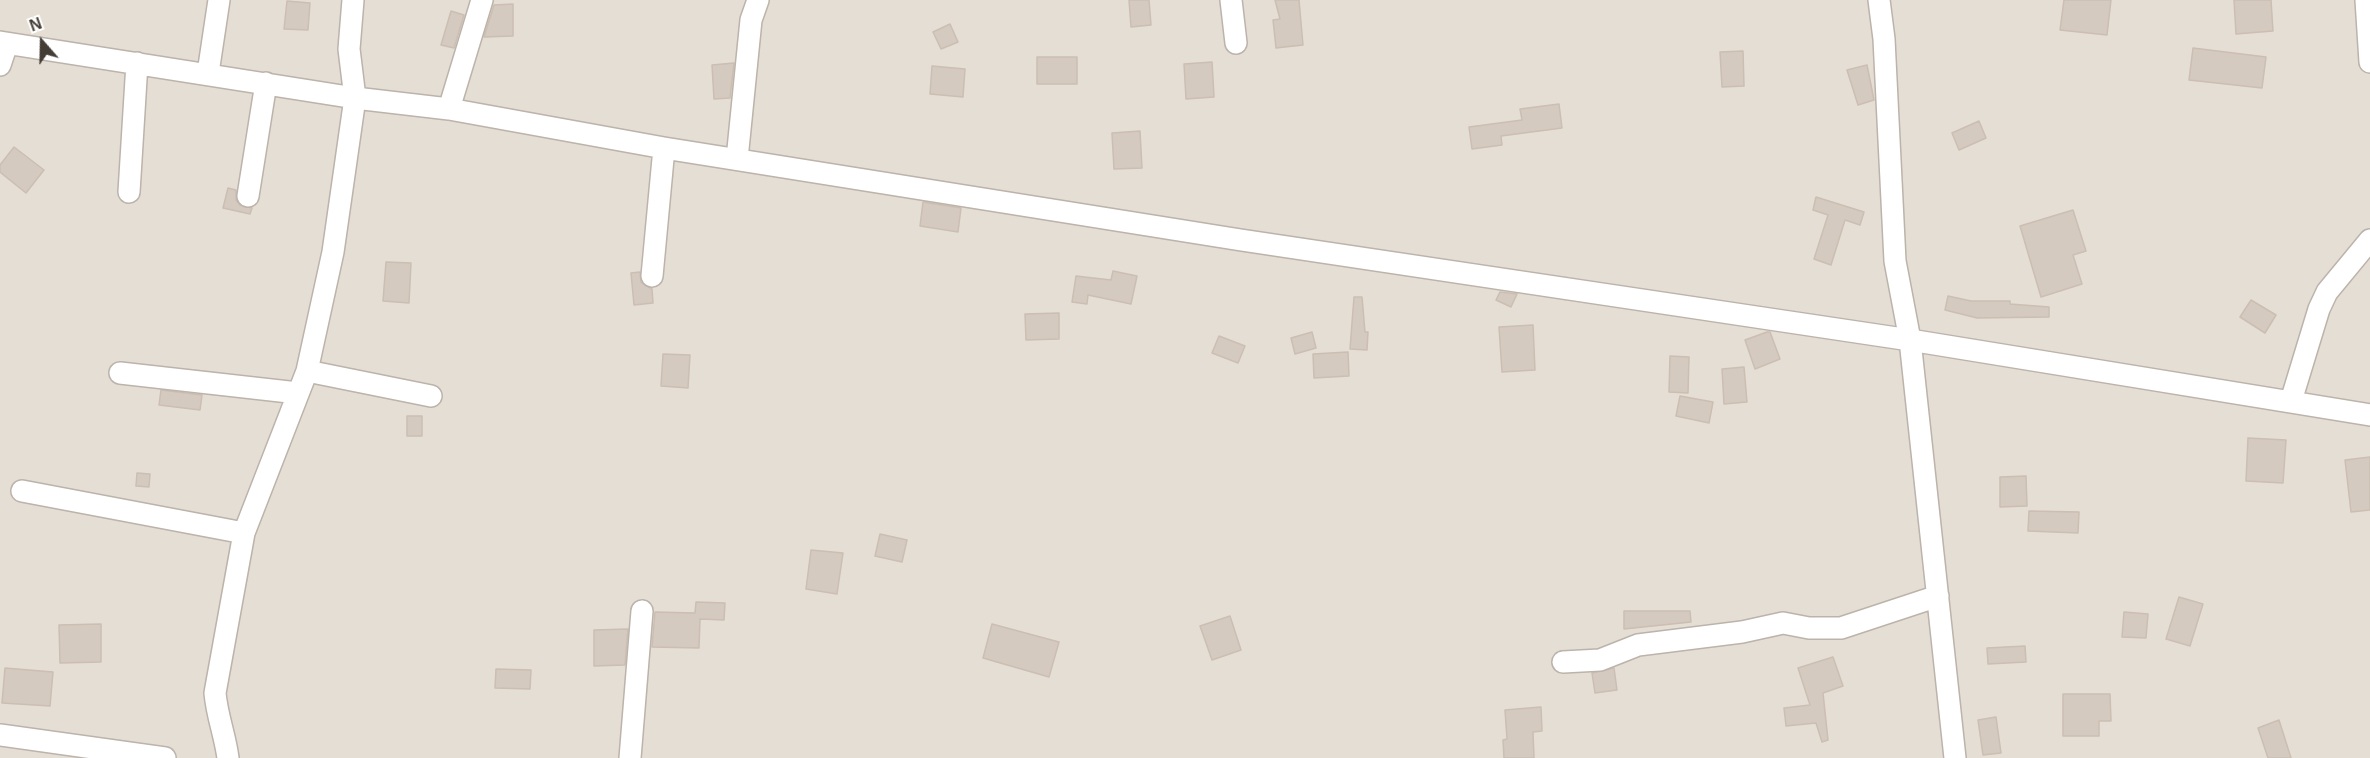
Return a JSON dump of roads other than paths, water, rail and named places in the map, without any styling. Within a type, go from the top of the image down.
[{"type":"street","points":[[208,73],[219,0]]},
{"type":"street","points":[[228,758],[226,737],[216,714],[215,693],[244,533],[272,466],[307,371],[333,252],[355,98],[349,49],[353,0]]},
{"type":"street","points":[[449,109],[482,0]]},
{"type":"street","points":[[737,159],[752,20],[758,0]]},
{"type":"street","points":[[1231,0],[1236,43]]},
{"type":"street","points":[[1879,0],[1884,39],[1895,261],[1910,340],[1955,758]]},
{"type":"street","points":[[2366,0],[2370,62]]},
{"type":"street","points":[[0,65],[4,43],[208,73],[355,98],[449,109],[664,148],[1241,240],[1910,340],[2370,415]]},
{"type":"street","points":[[129,192],[137,63]]},
{"type":"street","points":[[248,196],[266,83]]},
{"type":"street","points":[[652,276],[664,148]]},
{"type":"street","points":[[2291,401],[2319,309],[2327,292],[2370,240]]},
{"type":"street","points":[[307,371],[431,396]]},
{"type":"street","points":[[120,373],[298,393]]},
{"type":"street","points":[[22,490],[244,533]]},
{"type":"street","points":[[1563,662],[1600,660],[1638,645],[1742,632],[1783,623],[1809,628],[1841,628],[1938,596]]},
{"type":"street","points":[[630,758],[642,611]]},
{"type":"street","points":[[0,735],[165,758]]}]
